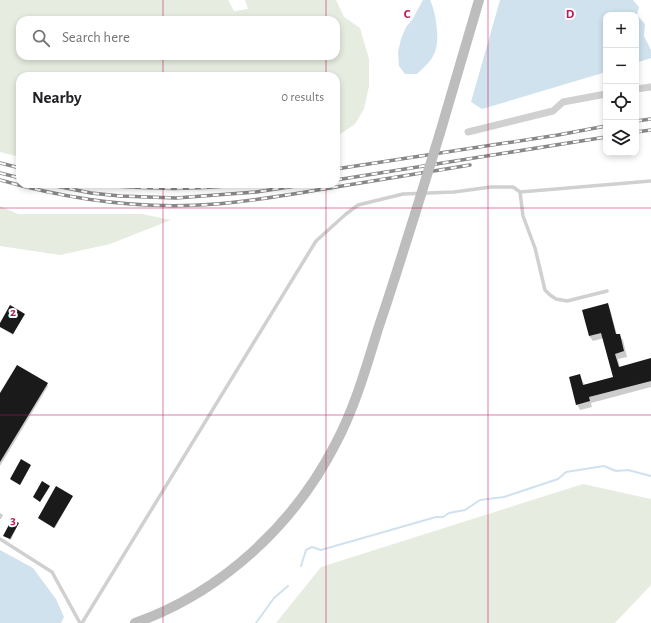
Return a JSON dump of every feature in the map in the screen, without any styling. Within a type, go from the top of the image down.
[{"type":"main road","points":[[135,623],[177,605],[216,582],[231,570],[256,549],[276,529],[308,489],[324,466],[337,442],[359,390],[440,133],[479,0]]},
{"type":"street","points":[[639,89],[651,87]]},
{"type":"street","points":[[468,132],[553,111],[563,102],[603,95]]},
{"type":"lane","points":[[0,539],[52,572],[81,623],[316,241],[358,205],[404,194],[454,192],[491,186],[513,187],[520,192],[651,181]]},
{"type":"lane","points":[[520,192],[523,216],[535,248],[545,290],[556,299],[567,301],[607,291]]},
{"type":"shaded area","points":[[0,0],[228,0],[234,11],[248,9],[245,0],[336,0],[344,17],[360,28],[369,59],[369,86],[364,109],[355,124],[340,134],[340,72],[16,72],[16,156],[0,152]]},
{"type":"shaded area","points":[[0,206],[18,214],[142,214],[171,220],[110,244],[60,255],[0,246]]},
{"type":"shaded area","points":[[583,484],[651,499],[651,585],[615,623],[276,623],[321,567]]},
{"type":"water","points":[[423,0],[430,0],[434,12],[437,26],[435,52],[427,64],[417,74],[405,74],[399,66],[398,52],[401,39],[406,27],[412,20]]},
{"type":"water","points":[[500,0],[633,0],[639,7],[638,12],[603,12],[603,73],[482,109],[471,102]]},
{"type":"water","points":[[639,17],[645,24],[644,36],[651,50],[651,58],[639,62]]},
{"type":"water","points":[[0,550],[33,568],[56,599],[64,617],[61,623],[0,623]]},
{"type":"building","points":[[608,303],[616,334],[620,334],[624,351],[615,354],[619,367],[651,358],[651,381],[589,397],[590,401],[576,405],[569,377],[580,374],[583,385],[613,377],[601,333],[589,336],[582,310]]},
{"type":"building","points":[[10,305],[25,314],[13,334],[0,327],[0,323]]},
{"type":"building","points":[[17,365],[48,383],[0,462],[0,393]]},
{"type":"building","points":[[21,459],[31,465],[20,485],[10,479]]},
{"type":"building","points":[[42,481],[50,486],[40,502],[33,497]]},
{"type":"building","points":[[56,486],[73,496],[54,528],[38,518]]},
{"type":"building","points":[[12,519],[19,523],[10,539],[3,536]]},
{"type":"waterway","points":[[301,566],[306,550],[312,547],[321,550],[436,517],[443,517],[449,513],[465,510],[480,500],[504,497],[558,479],[566,472],[604,466],[616,471],[628,470],[651,476]]},
{"type":"waterway","points":[[256,623],[274,598],[288,586]]},
{"type":"railway","points":[[639,121],[651,119]]},
{"type":"railway","points":[[340,168],[558,135],[603,127]]},
{"type":"railway","points":[[639,132],[651,130]]},
{"type":"railway","points":[[340,179],[603,137]]},
{"type":"railway","points":[[0,163],[16,167]]},
{"type":"railway","points":[[340,186],[470,165]]},
{"type":"railway","points":[[0,173],[16,177]]},
{"type":"railway","points":[[0,180],[16,184]]},
{"type":"railway","points":[[30,188],[107,202],[161,206],[216,204],[330,188]]},
{"type":"railway","points":[[66,188],[91,193],[120,196],[176,198],[256,192],[282,188]]},
{"type":"railway","points":[[168,188],[187,188]]},
{"type":"railway","points":[[187,188],[205,188]]}]
